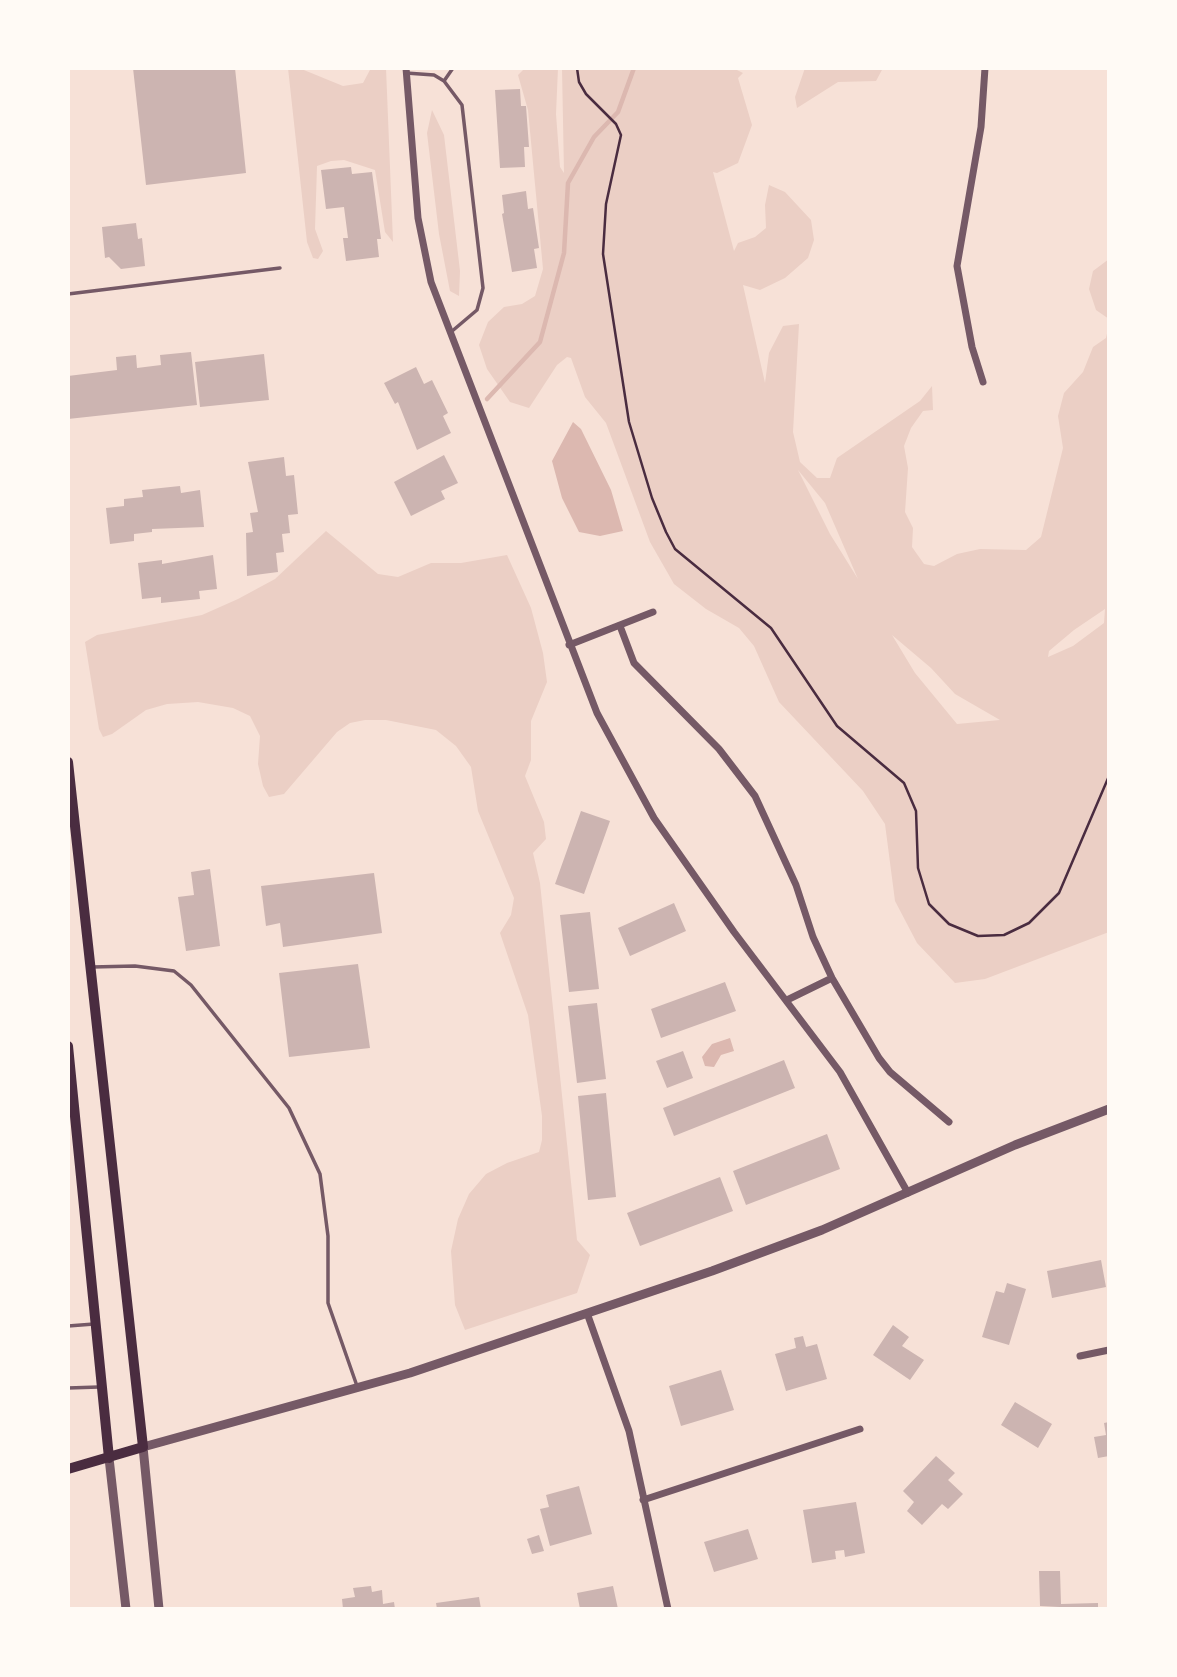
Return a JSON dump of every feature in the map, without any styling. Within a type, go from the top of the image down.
[{"type":"main road","points":[[68,762],[143,1447],[68,1469]]},
{"type":"main road","points":[[68,1046],[109,1458]]},
{"type":"street","points":[[983,382],[972,347],[957,266],[981,127],[985,68]]},
{"type":"street","points":[[406,71],[423,250],[450,333],[569,645],[613,746],[654,818],[711,901],[858,1098],[908,1193]]},
{"type":"street","points":[[569,645],[653,612]]},
{"type":"street","points":[[620,626],[634,663],[719,749],[755,796],[791,873],[813,937],[832,978],[890,1072],[949,1122]]},
{"type":"street","points":[[787,1000],[832,978]]},
{"type":"street","points":[[159,1609],[143,1447],[357,1388],[784,1245],[1015,1145],[1109,1109]]},
{"type":"street","points":[[587,1313],[622,1408],[668,1609]]},
{"type":"street","points":[[1080,1356],[1109,1350]]},
{"type":"street","points":[[643,1500],[860,1429]]},
{"type":"street","points":[[109,1458],[127,1609]]},
{"type":"lane","points":[[444,81],[453,68]]},
{"type":"lane","points":[[406,71],[433,75],[444,81],[462,105],[482,288],[477,310],[450,333]]},
{"type":"lane","points":[[68,294],[280,268]]},
{"type":"lane","points":[[90,967],[135,965],[174,971],[191,985],[289,1108],[320,1174],[328,1236],[328,1303],[357,1388]]},
{"type":"lane","points":[[68,1326],[95,1324]]},
{"type":"lane","points":[[68,1388],[101,1387]]},
{"type":"path","points":[[577,68],[579,82],[586,94],[616,124],[621,135],[606,204],[603,254],[629,422],[652,498],[675,550],[771,628],[837,726],[904,782],[916,811],[918,868],[929,904],[949,924],[978,936],[1004,935],[1029,923],[1059,893],[1109,776]]},
{"type":"shaded area","points":[[288,68],[299,68],[343,86],[363,83],[371,68],[386,68],[393,242],[385,232],[375,170],[344,160],[331,161],[317,166],[315,229],[323,251],[318,259],[313,258],[307,242]]},
{"type":"shaded area","points":[[525,68],[558,68],[556,114],[560,167],[564,173],[562,68],[733,68],[743,73],[738,78],[752,125],[738,163],[717,173],[713,172],[734,251],[738,243],[755,237],[766,228],[765,205],[769,185],[785,192],[811,220],[814,240],[808,258],[785,278],[760,290],[743,285],[765,383],[769,353],[783,326],[799,324],[793,432],[800,462],[817,478],[830,478],[837,458],[920,401],[932,386],[933,410],[923,411],[911,428],[904,446],[908,468],[905,512],[913,528],[912,547],[924,564],[934,566],[957,554],[980,549],[1026,550],[1041,537],[1063,448],[1058,416],[1064,393],[1083,372],[1093,347],[1106,338],[1109,325],[1109,932],[985,979],[955,983],[917,943],[895,901],[885,824],[863,791],[779,702],[754,646],[739,628],[706,609],[674,584],[650,542],[606,423],[585,397],[571,358],[567,357],[557,365],[529,408],[510,402],[487,369],[479,345],[488,322],[504,307],[522,304],[535,296],[543,269],[528,110],[518,75]],"holes":[[[798,470],[825,503],[858,579],[830,534]],[[1105,609],[1104,623],[1073,646],[1048,657],[1049,651]],[[892,635],[931,668],[955,694],[1000,720],[957,724],[915,673]]]},
{"type":"shaded area","points":[[805,68],[883,68],[876,81],[838,82],[797,108],[795,97]]},
{"type":"shaded area","points":[[432,110],[444,135],[460,271],[459,296],[450,291],[439,234],[427,133]]},
{"type":"shaded area","points":[[1109,259],[1109,319],[1096,310],[1089,289],[1093,271]]},
{"type":"shaded area","points":[[573,422],[581,429],[611,490],[623,531],[600,536],[579,532],[562,498],[552,461]]},
{"type":"shaded area","points":[[326,531],[378,574],[398,577],[431,563],[461,563],[507,555],[531,608],[543,653],[547,682],[531,721],[531,760],[525,776],[544,822],[546,839],[533,853],[540,883],[577,1240],[590,1255],[577,1293],[465,1330],[455,1305],[451,1251],[458,1219],[469,1194],[486,1174],[507,1163],[539,1152],[542,1140],[542,1116],[528,1015],[500,933],[511,915],[514,898],[478,811],[471,767],[456,746],[436,730],[386,720],[365,720],[350,723],[337,732],[284,794],[269,797],[263,786],[258,764],[260,736],[250,716],[233,708],[198,702],[167,704],[146,710],[112,734],[103,737],[99,729],[85,642],[97,635],[202,615],[238,599],[275,579]]},
{"type":"shaded area","points":[[730,1038],[734,1051],[721,1055],[714,1067],[705,1066],[702,1057],[712,1044]]},
{"type":"building","points":[[133,68],[235,68],[246,173],[146,185]]},
{"type":"building","points":[[520,89],[521,106],[526,106],[529,147],[524,147],[525,167],[500,168],[495,90]]},
{"type":"building","points":[[351,167],[352,174],[372,172],[381,239],[377,239],[379,257],[346,261],[343,238],[348,238],[344,207],[326,209],[321,170]]},
{"type":"building","points":[[526,191],[528,209],[533,208],[539,248],[534,249],[537,268],[512,272],[502,214],[502,195]]},
{"type":"building","points":[[136,223],[138,239],[142,238],[145,266],[121,269],[109,257],[105,258],[102,227]]},
{"type":"building","points":[[191,352],[197,405],[68,419],[68,376],[117,370],[116,357],[136,355],[137,368],[161,365],[160,355]]},
{"type":"building","points":[[264,354],[269,400],[200,407],[195,362]]},
{"type":"building","points":[[416,367],[424,384],[432,380],[448,413],[443,416],[451,433],[417,450],[398,402],[395,404],[384,383]]},
{"type":"building","points":[[444,455],[458,483],[441,491],[445,499],[411,516],[394,482]]},
{"type":"building","points":[[284,457],[286,476],[294,475],[298,514],[288,515],[290,533],[282,534],[284,552],[276,553],[278,572],[247,576],[246,533],[253,532],[250,513],[258,512],[248,462]]},
{"type":"building","points":[[180,486],[181,493],[200,490],[204,527],[152,529],[152,532],[134,534],[134,541],[110,544],[106,508],[124,506],[124,499],[143,497],[142,490]]},
{"type":"building","points":[[213,555],[217,589],[199,591],[200,599],[161,603],[161,597],[142,599],[138,563],[162,560],[162,564]]},
{"type":"building","points":[[581,811],[610,821],[584,894],[555,884]]},
{"type":"building","points":[[210,869],[220,946],[186,951],[178,897],[194,895],[191,872]]},
{"type":"building","points":[[374,873],[382,933],[283,947],[280,923],[266,926],[261,886]]},
{"type":"building","points":[[674,903],[686,931],[630,956],[618,928]]},
{"type":"building","points":[[590,912],[599,989],[569,992],[560,915]]},
{"type":"building","points":[[358,964],[370,1048],[289,1057],[279,973]]},
{"type":"building","points":[[725,982],[736,1011],[661,1038],[651,1009]]},
{"type":"building","points":[[597,1003],[606,1079],[577,1083],[568,1006]]},
{"type":"building","points":[[683,1051],[693,1078],[667,1088],[656,1061]]},
{"type":"building","points":[[784,1060],[795,1088],[674,1136],[663,1108]]},
{"type":"building","points":[[606,1093],[616,1197],[588,1200],[578,1096]]},
{"type":"building","points":[[827,1134],[840,1169],[746,1205],[733,1171]]},
{"type":"building","points":[[720,1177],[733,1211],[640,1246],[627,1213]]},
{"type":"building","points":[[1101,1260],[1106,1287],[1052,1298],[1047,1271]]},
{"type":"building","points":[[1007,1283],[1026,1289],[1009,1345],[982,1337],[996,1291],[1004,1293]]},
{"type":"building","points":[[893,1325],[909,1337],[902,1346],[924,1360],[910,1380],[873,1355]]},
{"type":"building","points":[[803,1336],[806,1347],[817,1344],[827,1379],[786,1391],[775,1354],[796,1348],[794,1338]]},
{"type":"building","points":[[721,1370],[734,1410],[681,1426],[669,1386]]},
{"type":"building","points":[[1015,1402],[1052,1424],[1038,1448],[1001,1425]]},
{"type":"building","points":[[1109,1422],[1109,1456],[1098,1458],[1094,1437],[1106,1435],[1104,1423]]},
{"type":"building","points":[[936,1456],[955,1473],[948,1480],[963,1494],[948,1509],[942,1504],[922,1525],[907,1511],[914,1502],[903,1491]]},
{"type":"building","points":[[579,1486],[592,1534],[550,1546],[540,1509],[549,1507],[546,1495]]},
{"type":"building","points":[[856,1502],[865,1553],[845,1557],[844,1550],[835,1551],[836,1559],[812,1563],[803,1510]]},
{"type":"building","points":[[748,1529],[758,1559],[714,1572],[704,1542]]},
{"type":"building","points":[[539,1535],[544,1551],[532,1554],[527,1539]]},
{"type":"building","points":[[1039,1571],[1060,1571],[1061,1604],[1098,1603],[1098,1609],[1040,1606]]},
{"type":"building","points":[[371,1586],[372,1592],[382,1590],[383,1604],[394,1602],[395,1609],[343,1609],[342,1599],[355,1597],[353,1588]]},
{"type":"building","points":[[613,1586],[618,1609],[580,1609],[577,1593]]},
{"type":"building","points":[[479,1597],[481,1609],[437,1609],[436,1603]]},
{"type":"waterway","points":[[487,399],[540,342],[564,253],[568,183],[594,137],[618,112],[634,68]]}]
